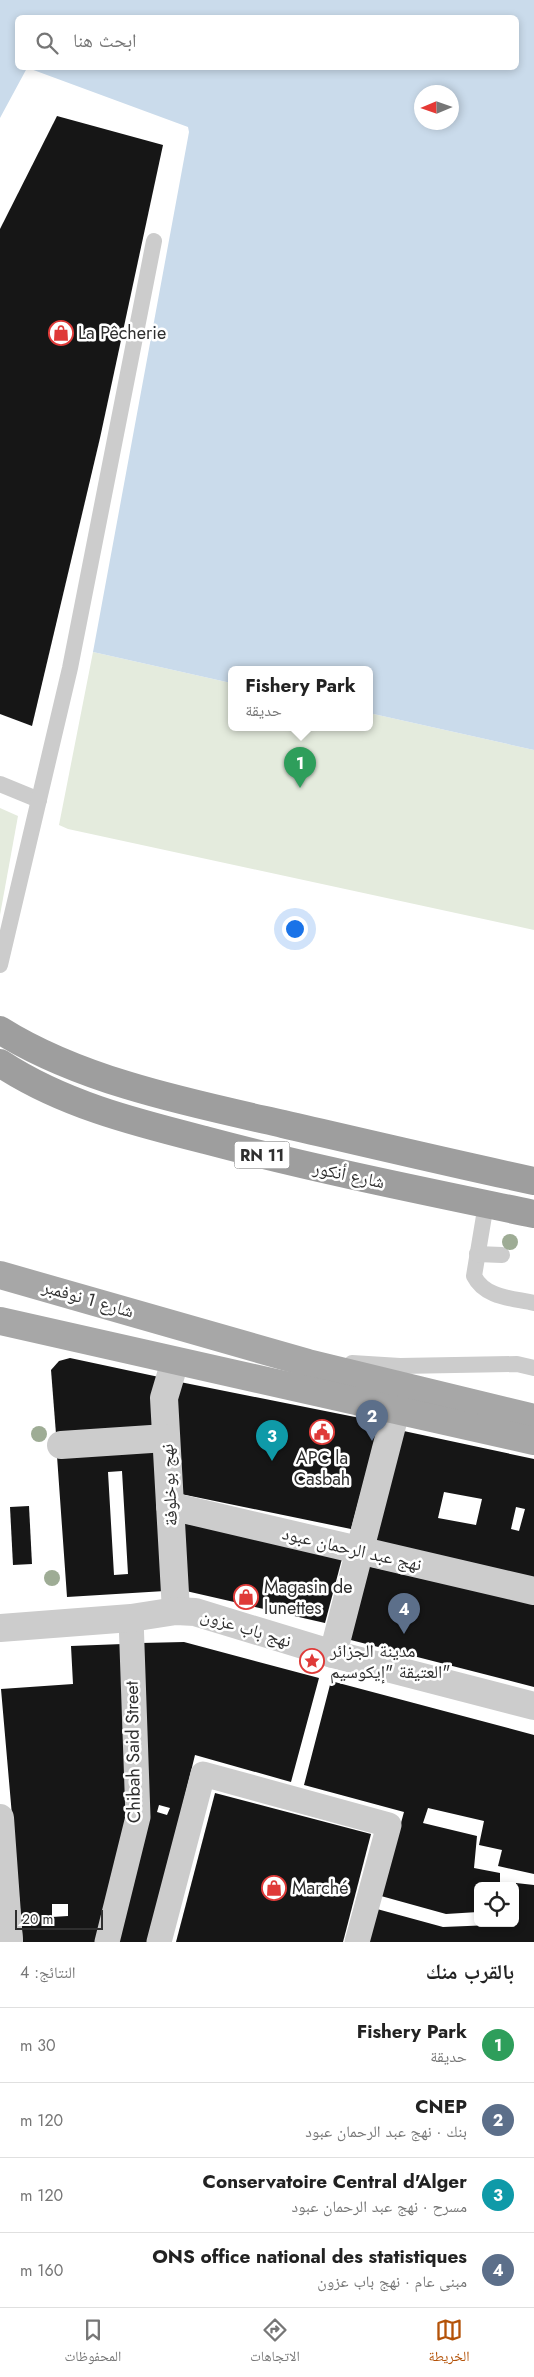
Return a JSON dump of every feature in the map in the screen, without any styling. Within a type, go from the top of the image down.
[{"type":"highway","name":"شارع أنكور","points":[[0,1030],[21,1043],[108,1079],[200,1106],[534,1181]]},
{"type":"highway","name":"شارع أنكور","points":[[0,1063],[62,1096],[132,1122],[286,1162],[534,1214]]},
{"type":"main road","name":"شارع 1 نوفمبر","points":[[0,1275],[264,1351],[417,1391],[534,1418]]},
{"type":"main road","points":[[0,1321],[534,1441]]},
{"type":"street","name":"نهج بوخلوفة","points":[[175,1361],[164,1398],[176,1611]]},
{"type":"street","points":[[333,1654],[396,1410]]},
{"type":"street","points":[[60,1445],[166,1438]]},
{"type":"street","name":"نهج عبد الرحمان عبود","points":[[170,1506],[534,1592]]},
{"type":"street","name":"نهج باب عزون","points":[[0,1628],[131,1618],[176,1611],[194,1612],[333,1654],[534,1706]]},
{"type":"street","name":"Chibah Said Street","points":[[107,1942],[138,1817],[131,1618]]},
{"type":"street","points":[[159,1942],[203,1774],[389,1825],[357,1942]]},
{"type":"street","points":[[0,1818],[9,1942]]},
{"type":"lane","points":[[0,966],[70,668],[154,240]]},
{"type":"lane","points":[[0,784],[40,800]]},
{"type":"lane","points":[[486,1204],[474,1276],[478,1284],[491,1294],[534,1303]]},
{"type":"lane","points":[[478,1254],[502,1255]]},
{"type":"lane","points":[[264,1351],[377,1365],[517,1364],[534,1368]]},
{"type":"shaded area","points":[[93,652],[228,682],[228,731],[373,731],[373,714],[534,750],[534,930],[68,829],[59,825]]},
{"type":"shaded area","points":[[0,808],[18,816],[0,915]]},
{"type":"water","points":[[0,0],[534,0],[534,750],[373,714],[373,666],[228,666],[228,682],[93,652],[189,132],[188,127],[33,70],[519,70],[519,15],[15,15],[15,70],[26,70],[0,118]]},
{"type":"building","name":"La Pêcherie","points":[[57,116],[163,145],[100,438],[32,726],[0,714],[0,229]]},
{"type":"building","points":[[70,1358],[159,1377],[156,1428],[56,1434],[51,1370],[59,1361]]},
{"type":"building","points":[[180,1382],[380,1422],[351,1529],[181,1494],[175,1399]]},
{"type":"building","points":[[399,1430],[534,1459],[534,1580],[368,1544]],"holes":[[[444,1492],[482,1499],[476,1525],[438,1518]],[[516,1507],[525,1509],[519,1531],[511,1529]]]},
{"type":"building","points":[[158,1449],[165,1591],[67,1597],[57,1456]],"holes":[[[122,1471],[128,1574],[114,1575],[108,1472]]]},
{"type":"building","points":[[29,1506],[32,1564],[13,1565],[10,1507]]},
{"type":"building","points":[[183,1523],[343,1555],[325,1623],[186,1591]]},
{"type":"building","points":[[363,1565],[534,1603],[534,1687],[343,1638]]},
{"type":"building","points":[[184,1642],[319,1678],[291,1782],[195,1755],[149,1942],[114,1942],[122,1913],[141,1643]],"holes":[[[159,1805],[170,1808],[167,1815],[157,1812]]]},
{"type":"building","points":[[123,1644],[130,1813],[99,1942],[23,1942],[1,1689],[73,1684],[71,1646]],"holes":[[[52,1904],[68,1904],[68,1916],[52,1917]]]},
{"type":"building","points":[[331,1681],[534,1735],[534,1874],[498,1866],[502,1850],[479,1845],[484,1821],[428,1808],[423,1823],[477,1836],[474,1868],[500,1873],[500,1882],[474,1882],[474,1912],[446,1914],[381,1896],[404,1812],[304,1785]]},
{"type":"building","name":"Marché","points":[[215,1793],[371,1834],[343,1942],[176,1942]]},
{"type":"building","points":[[519,1883],[534,1885],[534,1942],[368,1942],[377,1909],[443,1927],[519,1927]]},
{"type":"place","name":"La Pêcherie","points":[[61,333]]},
{"type":"place","name":"Fishery Park","points":[[300,788]]},
{"type":"place","name":"APC la Casbah","points":[[322,1432]]},
{"type":"place","name":"CNEP","points":[[372,1441]]},
{"type":"place","name":"Conservatoire Central d'Alger","points":[[272,1461]]},
{"type":"place","name":"Magasin de lunettes","points":[[246,1597]]},
{"type":"place","name":"ONS office national des statistiques","points":[[404,1634]]},
{"type":"place","name":"مدينة الجزائر العتيقة \"إيكوسيم\"","points":[[312,1661]]},
{"type":"place","name":"Marché","points":[[274,1888]]}]
